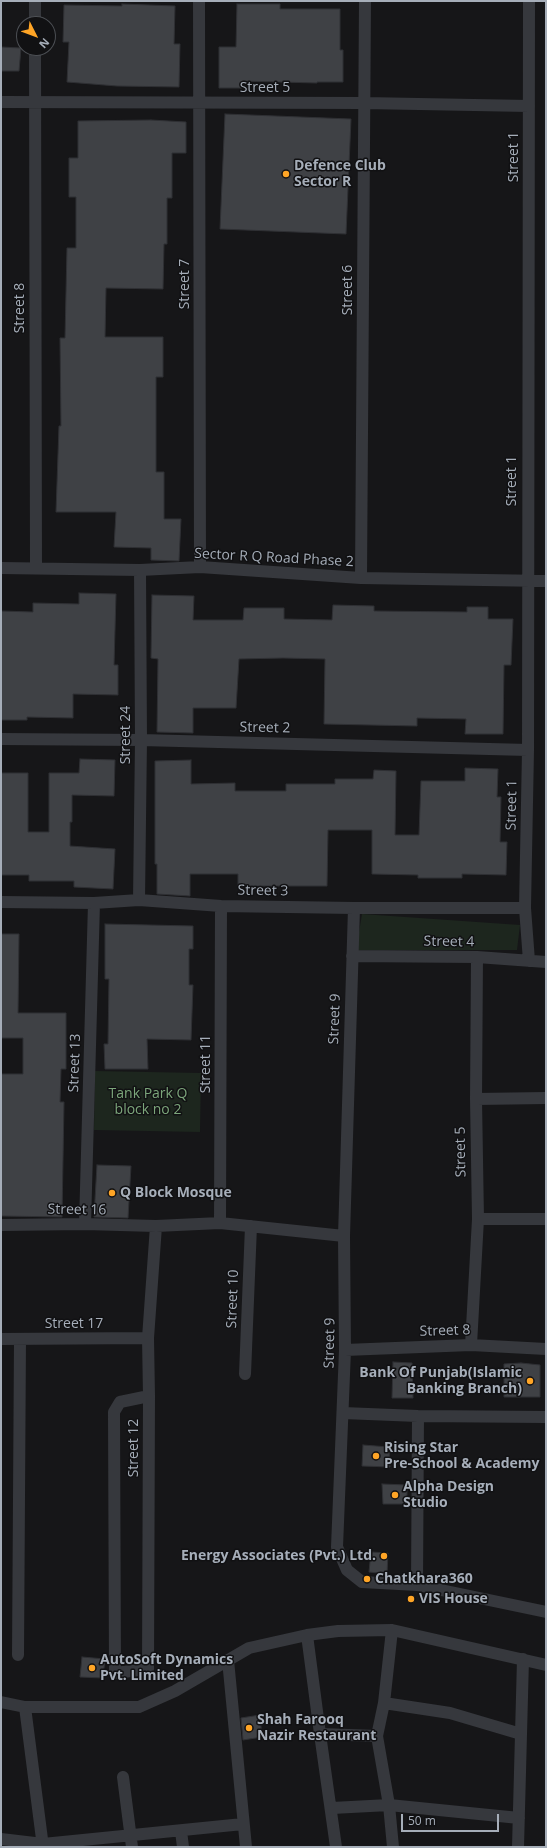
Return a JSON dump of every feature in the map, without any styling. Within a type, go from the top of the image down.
[{"type":"street","points":[[35,1],[35,16]]},
{"type":"street","name":"Street 7","points":[[199,1],[200,568]]},
{"type":"street","name":"Street 6","points":[[360,578],[365,1]]},
{"type":"street","name":"Street 1","points":[[529,1],[527,580],[528,750],[525,908],[529,961]]},
{"type":"street","name":"Street 8","points":[[35,56],[36,568]]},
{"type":"street","name":"Street 5","points":[[1,102],[35,104],[364,103],[529,106]]},
{"type":"street","name":"Sector R Q Road Phase 2","points":[[1,568],[140,570],[200,568],[360,578],[546,581]]},
{"type":"street","name":"Street 24","points":[[139,900],[141,740],[140,570]]},
{"type":"street","name":"Street 2","points":[[1,739],[141,740],[528,750]]},
{"type":"street","name":"Street 3","points":[[1,902],[94,903],[139,900],[222,906],[525,908]]},
{"type":"street","name":"Street 13","points":[[85,1224],[94,903]]},
{"type":"street","name":"Street 11","points":[[220,1223],[222,906]]},
{"type":"street","name":"Street 9","points":[[354,908],[344,1236],[345,1350],[337,1547],[347,1570],[362,1582],[418,1585],[546,1612]]},
{"type":"street","name":"Street 4","points":[[352,956],[477,958],[546,962]]},
{"type":"street","name":"Street 5","points":[[471,1345],[478,1219],[476,1099],[477,958]]},
{"type":"street","points":[[476,1099],[546,1098]]},
{"type":"street","points":[[478,1219],[546,1219]]},
{"type":"street","name":"Street 16","points":[[1,1224],[156,1226],[220,1223],[344,1236]]},
{"type":"street","name":"Street 12","points":[[149,1396],[120,1402],[114,1412],[115,1673],[148,1669],[149,1396],[148,1338],[156,1226]]},
{"type":"street","name":"Street 10","points":[[245,1374],[251,1226]]},
{"type":"street","name":"Street 17","points":[[1,1339],[148,1338]]},
{"type":"street","points":[[18,1655],[20,1339]]},
{"type":"street","name":"Street 8","points":[[345,1350],[471,1345],[546,1349]]},
{"type":"street","points":[[343,1413],[418,1416],[546,1417]]},
{"type":"street","points":[[418,1416],[418,1585]]},
{"type":"street","points":[[392,1630],[384,1703],[377,1736],[389,1805],[393,1847]]},
{"type":"street","points":[[1,1702],[25,1707],[139,1707],[182,1687],[249,1648],[307,1635],[338,1631],[392,1630],[546,1664]]},
{"type":"street","points":[[307,1635],[320,1734],[332,1808],[336,1847]]},
{"type":"street","points":[[518,1847],[523,1659]]},
{"type":"street","points":[[228,1660],[246,1847]]},
{"type":"street","points":[[384,1703],[450,1713],[521,1734]]},
{"type":"street","points":[[25,1707],[43,1845]]},
{"type":"street","points":[[320,1734],[377,1736]]},
{"type":"street","points":[[123,1777],[131,1841]]},
{"type":"street","points":[[332,1808],[389,1805],[519,1818]]},
{"type":"street","points":[[1,1839],[43,1845],[131,1841],[181,1831],[243,1824]]},
{"type":"street","points":[[181,1831],[183,1847]]},
{"type":"green space","points":[[362,914],[520,925],[517,950],[356,950]]},
{"type":"green space","name":"Tank Park Q block no 2","points":[[95,1071],[201,1073],[200,1132],[94,1130]]},
{"type":"building","points":[[122,4],[175,6],[174,44],[180,44],[179,87],[117,86],[67,82],[69,42],[63,42],[64,5],[122,6]]},
{"type":"building","points":[[237,4],[280,4],[280,9],[340,9],[340,50],[343,50],[343,82],[317,83],[242,81],[242,88],[219,88],[219,47],[236,47]]},
{"type":"building","points":[[1,47],[16,48],[16,56],[20,56],[19,71],[1,71]]},
{"type":"building","name":"Defence Club Sector R","points":[[225,114],[351,119],[346,234],[220,229]]},
{"type":"building","points":[[151,120],[186,122],[186,153],[172,153],[172,198],[167,198],[167,244],[164,244],[163,289],[106,288],[105,337],[163,337],[163,377],[156,377],[156,472],[164,472],[164,519],[181,519],[179,561],[151,560],[151,548],[114,547],[116,512],[56,512],[59,426],[61,426],[60,338],[65,338],[67,248],[76,248],[76,197],[69,197],[69,158],[78,158],[78,121]]},
{"type":"building","points":[[79,593],[116,594],[114,665],[118,665],[118,695],[73,694],[73,718],[27,717],[27,720],[1,720],[1,611],[33,612],[33,603],[79,604]]},
{"type":"building","points":[[152,595],[194,596],[193,620],[243,620],[244,608],[284,608],[284,619],[332,620],[333,605],[374,606],[374,611],[467,612],[467,607],[488,607],[488,619],[513,619],[511,665],[504,665],[503,734],[465,734],[466,719],[417,718],[417,726],[324,724],[325,659],[283,658],[239,659],[236,708],[193,708],[193,733],[157,732],[158,659],[151,658]]},
{"type":"building","points":[[80,759],[115,760],[114,796],[72,795],[72,822],[70,822],[70,846],[115,849],[113,889],[74,887],[74,881],[29,881],[29,875],[1,875],[1,773],[28,773],[28,832],[49,832],[49,773],[79,773]]},
{"type":"building","points":[[191,760],[191,784],[235,783],[235,791],[286,791],[286,784],[335,784],[335,779],[373,779],[374,770],[396,771],[395,835],[419,835],[421,781],[465,781],[465,768],[498,769],[497,797],[501,797],[500,842],[507,842],[506,875],[462,874],[462,878],[418,878],[418,875],[372,874],[372,830],[328,830],[327,886],[238,886],[238,874],[190,874],[190,896],[157,894],[157,864],[155,864],[155,761]]},
{"type":"building","points":[[105,924],[193,926],[193,949],[189,949],[189,985],[193,985],[191,1040],[147,1039],[148,1069],[105,1069],[104,1044],[108,1044],[109,979],[105,979]]},
{"type":"building","points":[[1,934],[19,934],[18,1013],[66,1013],[66,1069],[61,1069],[60,1102],[64,1102],[62,1217],[1,1216],[1,1074],[23,1074],[23,1038],[1,1038]]},
{"type":"building","name":"Q Block Mosque","points":[[97,1165],[131,1166],[128,1218],[94,1217]]},
{"type":"building","points":[[393,1362],[412,1363],[413,1398],[392,1398]]},
{"type":"building","points":[[521,1363],[540,1365],[540,1397],[504,1397],[504,1364]]},
{"type":"building","name":"Rising Star Pre-School & Academy","points":[[363,1445],[389,1447],[390,1467],[362,1466]]},
{"type":"building","name":"Alpha Design Studio","points":[[382,1484],[407,1485],[407,1504],[383,1504]]},
{"type":"building","points":[[371,1552],[388,1553],[387,1574],[369,1572]]},
{"type":"building","name":"AutoSoft Dynamics Pvt. Limited","points":[[82,1657],[105,1659],[103,1678],[80,1677]]},
{"type":"building","name":"Shah Farooq Nazir Restaurant","points":[[260,1715],[262,1737],[243,1740],[241,1718]]},
{"type":"place","name":"Defence Club Sector R","points":[[286,174]]},
{"type":"place","name":"Q Block Mosque","points":[[112,1193]]},
{"type":"place","name":"Bank Of Punjab(Islamic Banking Branch)","points":[[530,1381]]},
{"type":"place","name":"Rising Star Pre-School & Academy","points":[[376,1456]]},
{"type":"place","name":"Alpha Design Studio","points":[[395,1495]]},
{"type":"place","name":"Energy Associates (Pvt.) Ltd.","points":[[384,1556]]},
{"type":"place","name":"Chatkhara360","points":[[367,1579]]},
{"type":"place","name":"VIS House","points":[[411,1599]]},
{"type":"place","name":"AutoSoft Dynamics Pvt. Limited","points":[[92,1668]]},
{"type":"place","name":"Shah Farooq Nazir Restaurant","points":[[249,1728]]}]
